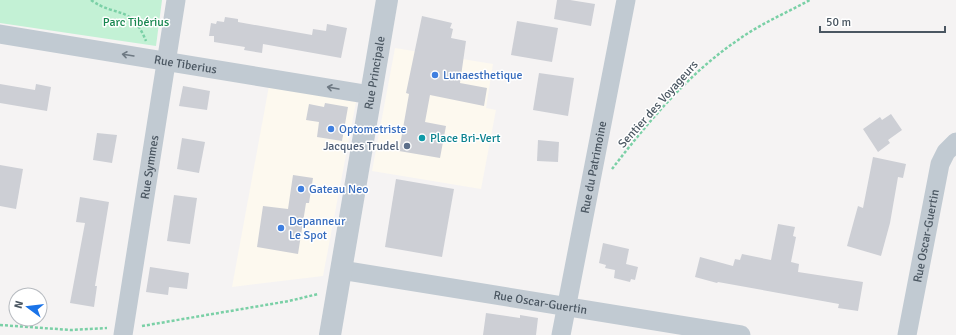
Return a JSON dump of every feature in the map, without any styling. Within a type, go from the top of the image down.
[{"type":"street","name":"Rue Symmes","points":[[124,331],[176,0]]},
{"type":"street","name":"Rue Principale","points":[[330,335],[388,0]]},
{"type":"street","name":"Rue du Patrimoine","points":[[561,335],[626,0]]},
{"type":"street","name":"Rue Tiberius","points":[[0,34],[371,95]]},
{"type":"street","name":"Rue Oscar-Guertin","points":[[907,335],[940,164],[946,152],[956,142]]},
{"type":"street","name":"Rue Oscar-Guertin","points":[[339,280],[566,306],[741,335]]},
{"type":"path","points":[[91,0],[98,5],[128,14],[142,30],[149,47]]},
{"type":"path","name":"Sentier des Voyageurs","points":[[610,174],[643,129],[703,66],[738,39],[810,0]]},
{"type":"path","points":[[0,325],[71,330],[124,331],[142,326],[289,301],[339,280]]},
{"type":"shaded area","points":[[395,48],[493,64],[486,108],[496,110],[481,189],[372,171]]},
{"type":"shaded area","points":[[269,86],[356,102],[323,276],[232,287]]},
{"type":"green space","name":"Parc Tibérius","points":[[0,0],[162,0],[156,46],[0,23]]},
{"type":"building","points":[[557,0],[570,0],[595,4],[591,26],[554,19]]},
{"type":"building","points":[[422,16],[452,23],[450,28],[453,29],[451,38],[466,41],[460,83],[487,88],[484,106],[430,95],[425,122],[446,126],[440,158],[399,151],[409,94],[406,93]]},
{"type":"building","points":[[225,17],[238,19],[238,22],[312,35],[313,29],[326,31],[327,24],[347,28],[341,58],[263,44],[262,53],[244,50],[245,47],[214,42],[214,36],[209,36],[211,23],[216,24],[217,21],[224,22]]},
{"type":"building","points":[[517,21],[558,28],[552,62],[511,55]]},
{"type":"building","points":[[539,73],[574,78],[568,116],[533,110]]},
{"type":"building","points":[[0,84],[35,90],[36,84],[51,87],[47,111],[0,103]]},
{"type":"building","points":[[183,86],[210,91],[207,110],[179,106]]},
{"type":"building","name":"Optometriste","points":[[325,103],[348,107],[342,141],[317,137],[319,122],[306,120],[309,104],[324,107]]},
{"type":"building","points":[[891,114],[902,130],[888,140],[890,143],[878,152],[863,129],[880,117],[882,120]]},
{"type":"building","points":[[97,133],[117,135],[112,163],[93,160]]},
{"type":"building","points":[[182,138],[205,142],[199,173],[177,169]]},
{"type":"building","points":[[538,140],[559,142],[558,162],[537,161]]},
{"type":"building","points":[[873,157],[906,164],[903,178],[898,177],[890,223],[881,256],[847,246],[858,206],[863,208]]},
{"type":"building","points":[[0,165],[23,169],[16,209],[0,206]]},
{"type":"building","name":"Depanneur Le Spot","points":[[293,175],[313,178],[309,203],[306,203],[298,254],[257,247],[263,206],[288,209]]},
{"type":"building","points":[[396,179],[454,189],[442,257],[385,247]]},
{"type":"building","points":[[174,195],[197,198],[190,244],[167,241]]},
{"type":"building","points":[[80,197],[109,202],[95,286],[97,286],[94,307],[70,303],[85,223],[76,222]]},
{"type":"building","points":[[778,224],[795,227],[793,236],[796,237],[791,262],[799,264],[798,272],[863,282],[858,311],[838,308],[839,304],[717,283],[695,277],[700,257],[733,266],[735,259],[740,260],[742,254],[771,260]]},
{"type":"building","points":[[603,243],[629,249],[626,264],[638,267],[635,280],[631,279],[630,282],[614,278],[615,270],[605,268],[606,265],[599,263]]},
{"type":"building","points":[[150,267],[189,273],[187,289],[169,287],[168,295],[146,292]]},
{"type":"building","points":[[486,313],[520,318],[520,315],[538,318],[536,335],[483,335]]},
{"type":"place","name":"Lunaesthetique","points":[[435,75]]},
{"type":"place","name":"Optometriste","points":[[331,129]]},
{"type":"place","name":"Place Bri-Vert","points":[[422,138]]},
{"type":"place","name":"Jacques Trudel","points":[[407,146]]},
{"type":"place","name":"Gateau Neo","points":[[301,189]]},
{"type":"place","name":"Depanneur Le Spot","points":[[281,228]]}]
